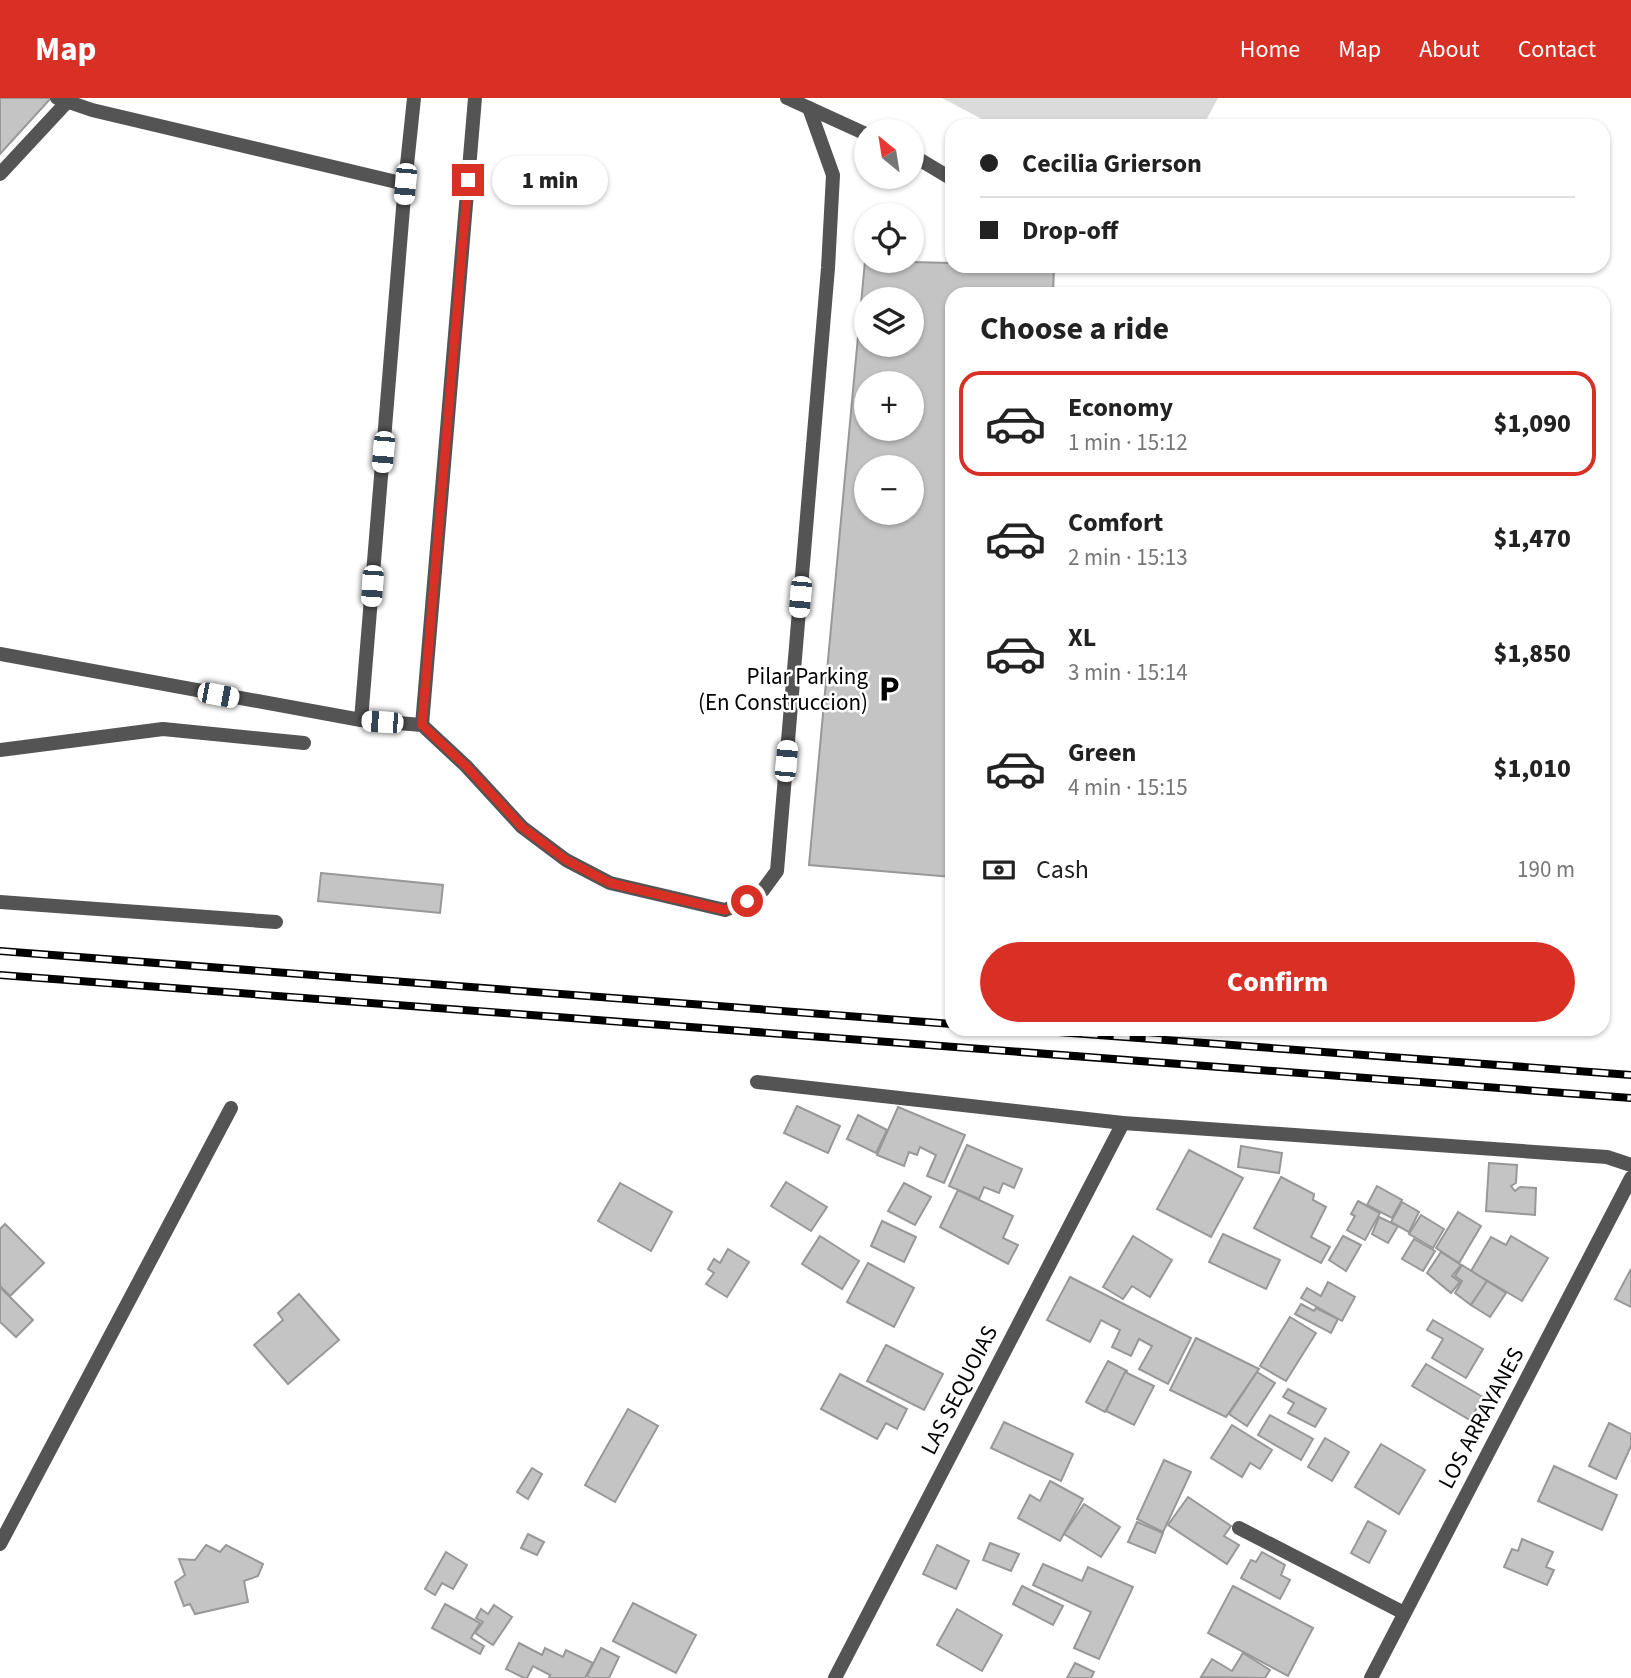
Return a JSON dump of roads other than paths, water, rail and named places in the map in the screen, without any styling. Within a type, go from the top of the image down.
[{"type":"street","points":[[361,720],[414,98]]},
{"type":"street","points":[[422,725],[475,98]]},
{"type":"street","points":[[787,98],[854,129]]},
{"type":"street","points":[[0,174],[62,100],[92,110],[405,184]]},
{"type":"street","points":[[0,654],[361,720],[422,725],[466,766],[522,827],[566,860],[610,883],[725,910],[747,901],[763,890],[777,870],[828,268],[833,175],[809,108]]},
{"type":"street","points":[[924,162],[945,175]]},
{"type":"street","points":[[0,750],[163,729],[304,743]]},
{"type":"street","points":[[0,902],[276,922]]},
{"type":"street","points":[[757,1082],[1123,1123],[1607,1157],[1631,1166]]},
{"type":"street","points":[[0,1544],[231,1108]]},
{"type":"street","name":"LAS SEQUOIAS","points":[[835,1678],[1123,1123]]},
{"type":"street","name":"LOS ARRAYANES","points":[[1371,1678],[1631,1178]]},
{"type":"street","points":[[1239,1528],[1404,1613]]},
{"type":"railway","points":[[0,951],[945,1023]]},
{"type":"railway","points":[[0,975],[1631,1098]]},
{"type":"railway","points":[[1111,1036],[1631,1075]]},
{"type":"place","name":"Pilar Parking (En Construccion)","points":[[889,689]]}]
